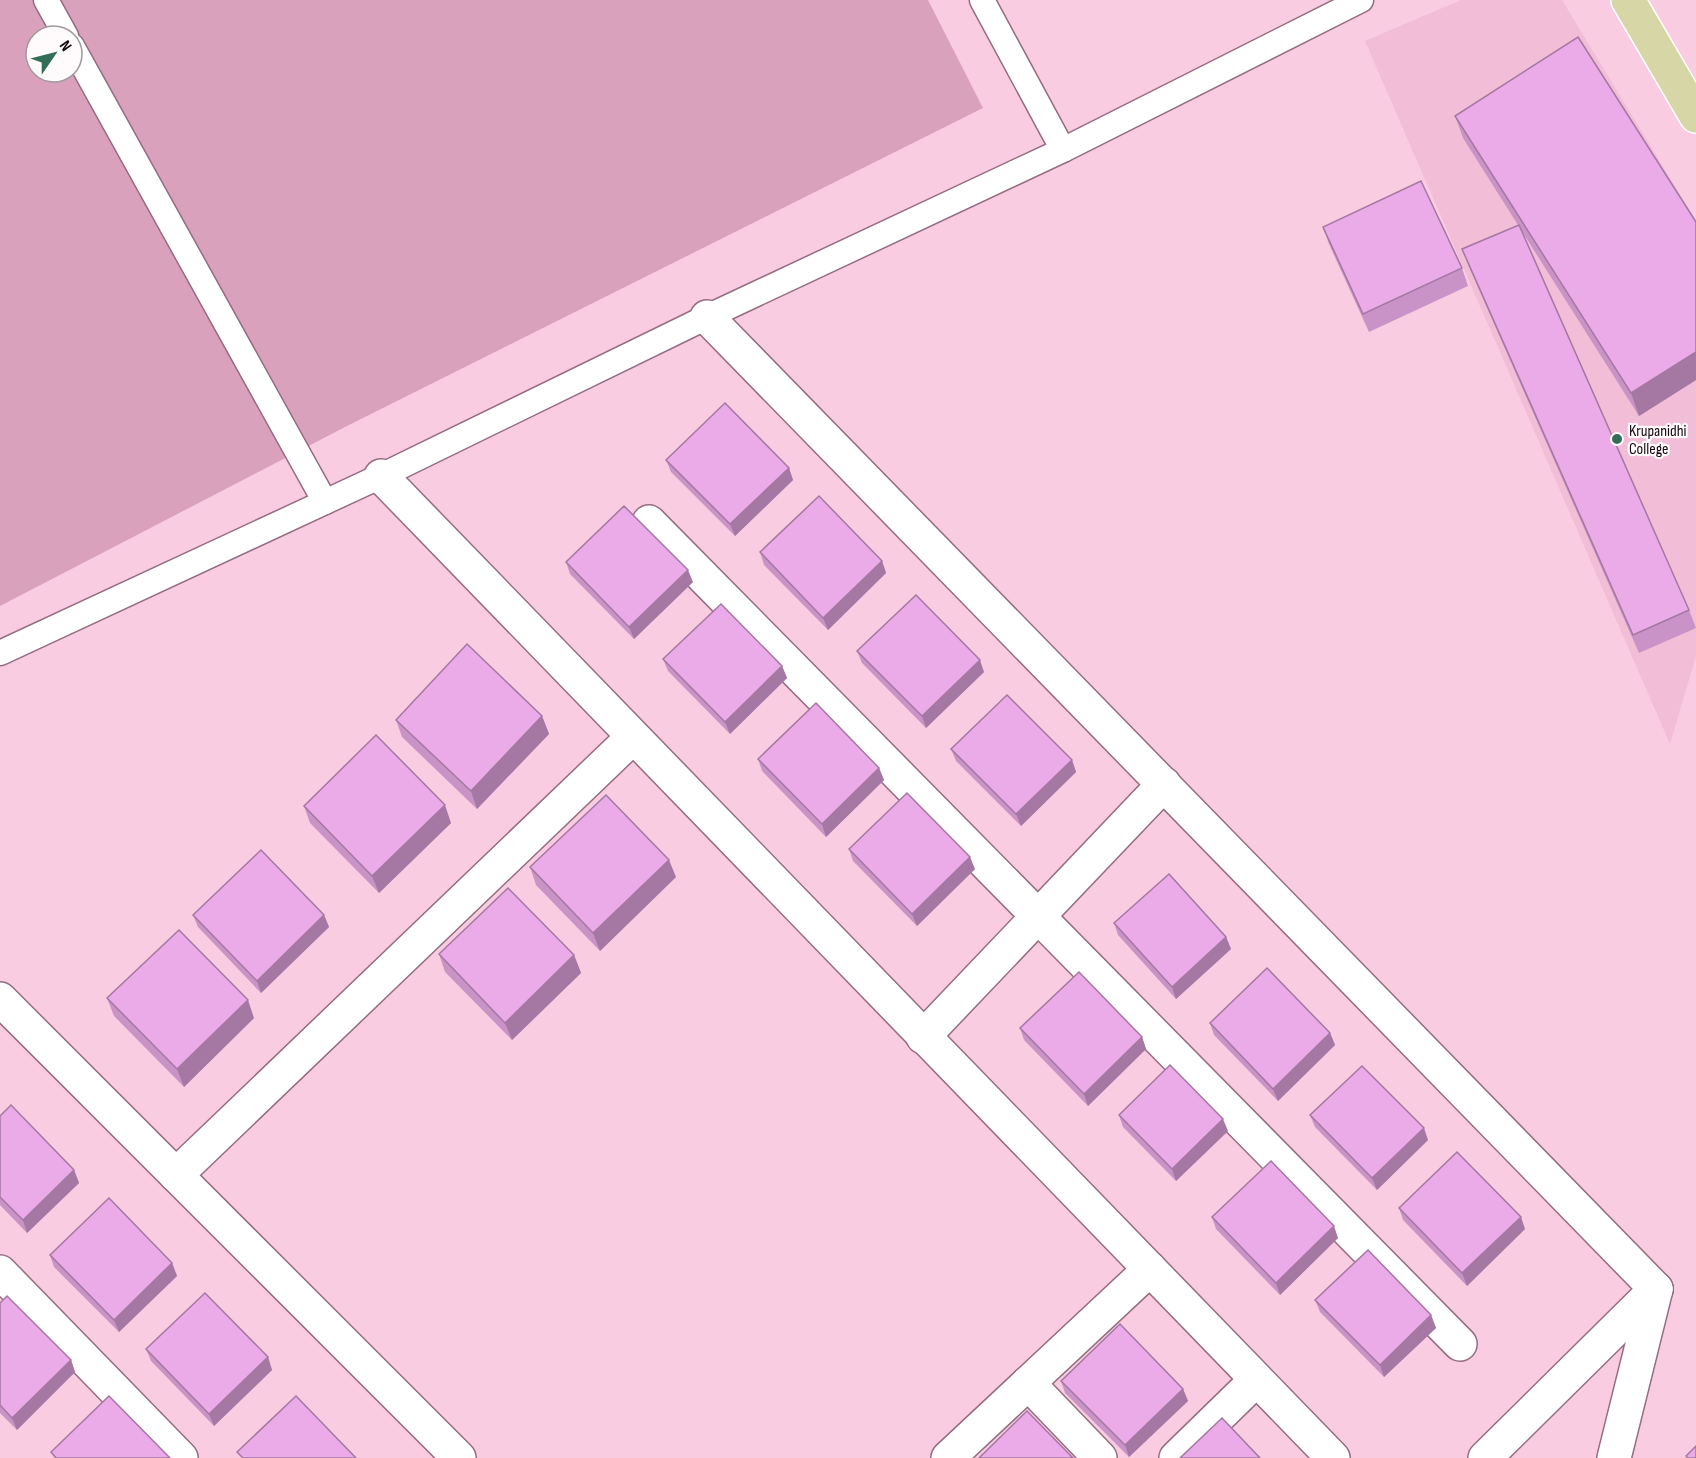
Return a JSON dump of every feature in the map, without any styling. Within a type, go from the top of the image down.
[{"type":"main road","points":[[1628,0],[1696,116]]},
{"type":"street","points":[[707,317],[1656,1289]]},
{"type":"street","points":[[381,476],[1333,1458]]},
{"type":"street","points":[[649,522],[1460,1344]]},
{"type":"street","points":[[176,1175],[633,736]]},
{"type":"street","points":[[923,1037],[1164,784]]},
{"type":"street","points":[[0,999],[459,1458]]},
{"type":"street","points":[[948,1458],[1150,1269]]},
{"type":"street","points":[[0,1272],[181,1458]]},
{"type":"street","points":[[1485,1458],[1656,1289]]},
{"type":"street","points":[[1614,1458],[1656,1289]]},
{"type":"street","points":[[1176,1458],[1256,1380]]},
{"type":"street","points":[[1028,1383],[1100,1458]]},
{"type":"lane","points":[[46,0],[59,24]]},
{"type":"lane","points":[[982,0],[1063,150]]},
{"type":"lane","points":[[0,653],[381,476],[707,317],[1063,150],[1360,0]]},
{"type":"lane","points":[[84,68],[325,502]]},
{"type":"shaded area","points":[[0,0],[928,0],[983,108],[349,425],[0,606]]},
{"type":"shaded area","name":"Krupanidhi College","points":[[1461,0],[1562,0],[1696,221],[1696,656],[1670,744],[1365,41]]},
{"type":"building","points":[[1578,37],[1696,222],[1696,352],[1631,393],[1455,116]]},
{"type":"building","points":[[1421,181],[1462,268],[1363,314],[1323,227]]},
{"type":"building","points":[[1519,225],[1689,610],[1633,635],[1462,249]]},
{"type":"building","points":[[725,403],[789,468],[730,524],[666,460]]},
{"type":"building","points":[[819,496],[882,561],[823,618],[760,552]]},
{"type":"building","points":[[624,506],[688,570],[629,627],[566,562]]},
{"type":"building","points":[[916,595],[980,660],[922,716],[857,651]]},
{"type":"building","points":[[721,604],[782,666],[725,722],[663,659]]},
{"type":"building","points":[[467,644],[542,716],[471,791],[396,720]]},
{"type":"building","points":[[1007,695],[1072,760],[1016,814],[951,749]]},
{"type":"building","points":[[816,703],[879,768],[822,824],[758,759]]},
{"type":"building","points":[[376,735],[445,805],[372,876],[304,806]]},
{"type":"building","points":[[907,793],[970,857],[912,914],[849,849]]},
{"type":"building","points":[[606,795],[669,860],[593,933],[530,867]]},
{"type":"building","points":[[261,850],[324,915],[257,981],[193,915]]},
{"type":"building","points":[[1169,874],[1226,937],[1172,987],[1114,923]]},
{"type":"building","points":[[508,888],[574,955],[505,1023],[439,954]]},
{"type":"building","points":[[179,930],[248,1000],[177,1069],[107,998]]},
{"type":"building","points":[[1267,968],[1330,1033],[1273,1089],[1210,1023]]},
{"type":"building","points":[[1079,972],[1142,1037],[1084,1094],[1020,1028]]},
{"type":"building","points":[[1170,1065],[1223,1119],[1172,1169],[1119,1115]]},
{"type":"building","points":[[1362,1066],[1424,1128],[1372,1178],[1310,1115]]},
{"type":"building","points":[[11,1105],[74,1170],[23,1220],[0,1197],[0,1116]]},
{"type":"building","points":[[1457,1152],[1521,1217],[1462,1273],[1399,1208]]},
{"type":"building","points":[[1271,1161],[1334,1226],[1276,1283],[1212,1217]]},
{"type":"building","points":[[109,1198],[172,1263],[114,1320],[50,1255]]},
{"type":"building","points":[[1368,1250],[1431,1315],[1380,1365],[1315,1300]]},
{"type":"building","points":[[205,1293],[268,1357],[209,1414],[146,1349]]},
{"type":"building","points":[[7,1296],[71,1360],[12,1418],[0,1405],[0,1303]]},
{"type":"building","points":[[1120,1324],[1183,1389],[1125,1445],[1061,1381]]},
{"type":"building","points":[[109,1396],[170,1458],[56,1458],[51,1452]]},
{"type":"building","points":[[296,1396],[356,1458],[243,1458],[237,1452]]},
{"type":"building","points":[[1027,1411],[1073,1458],[979,1458]]},
{"type":"building","points":[[1222,1418],[1260,1458],[1180,1458]]},
{"type":"building","points":[[1696,1446],[1696,1458],[1688,1458],[1686,1456]]},
{"type":"place","name":"Krupanidhi College","points":[[1617,439]]}]
